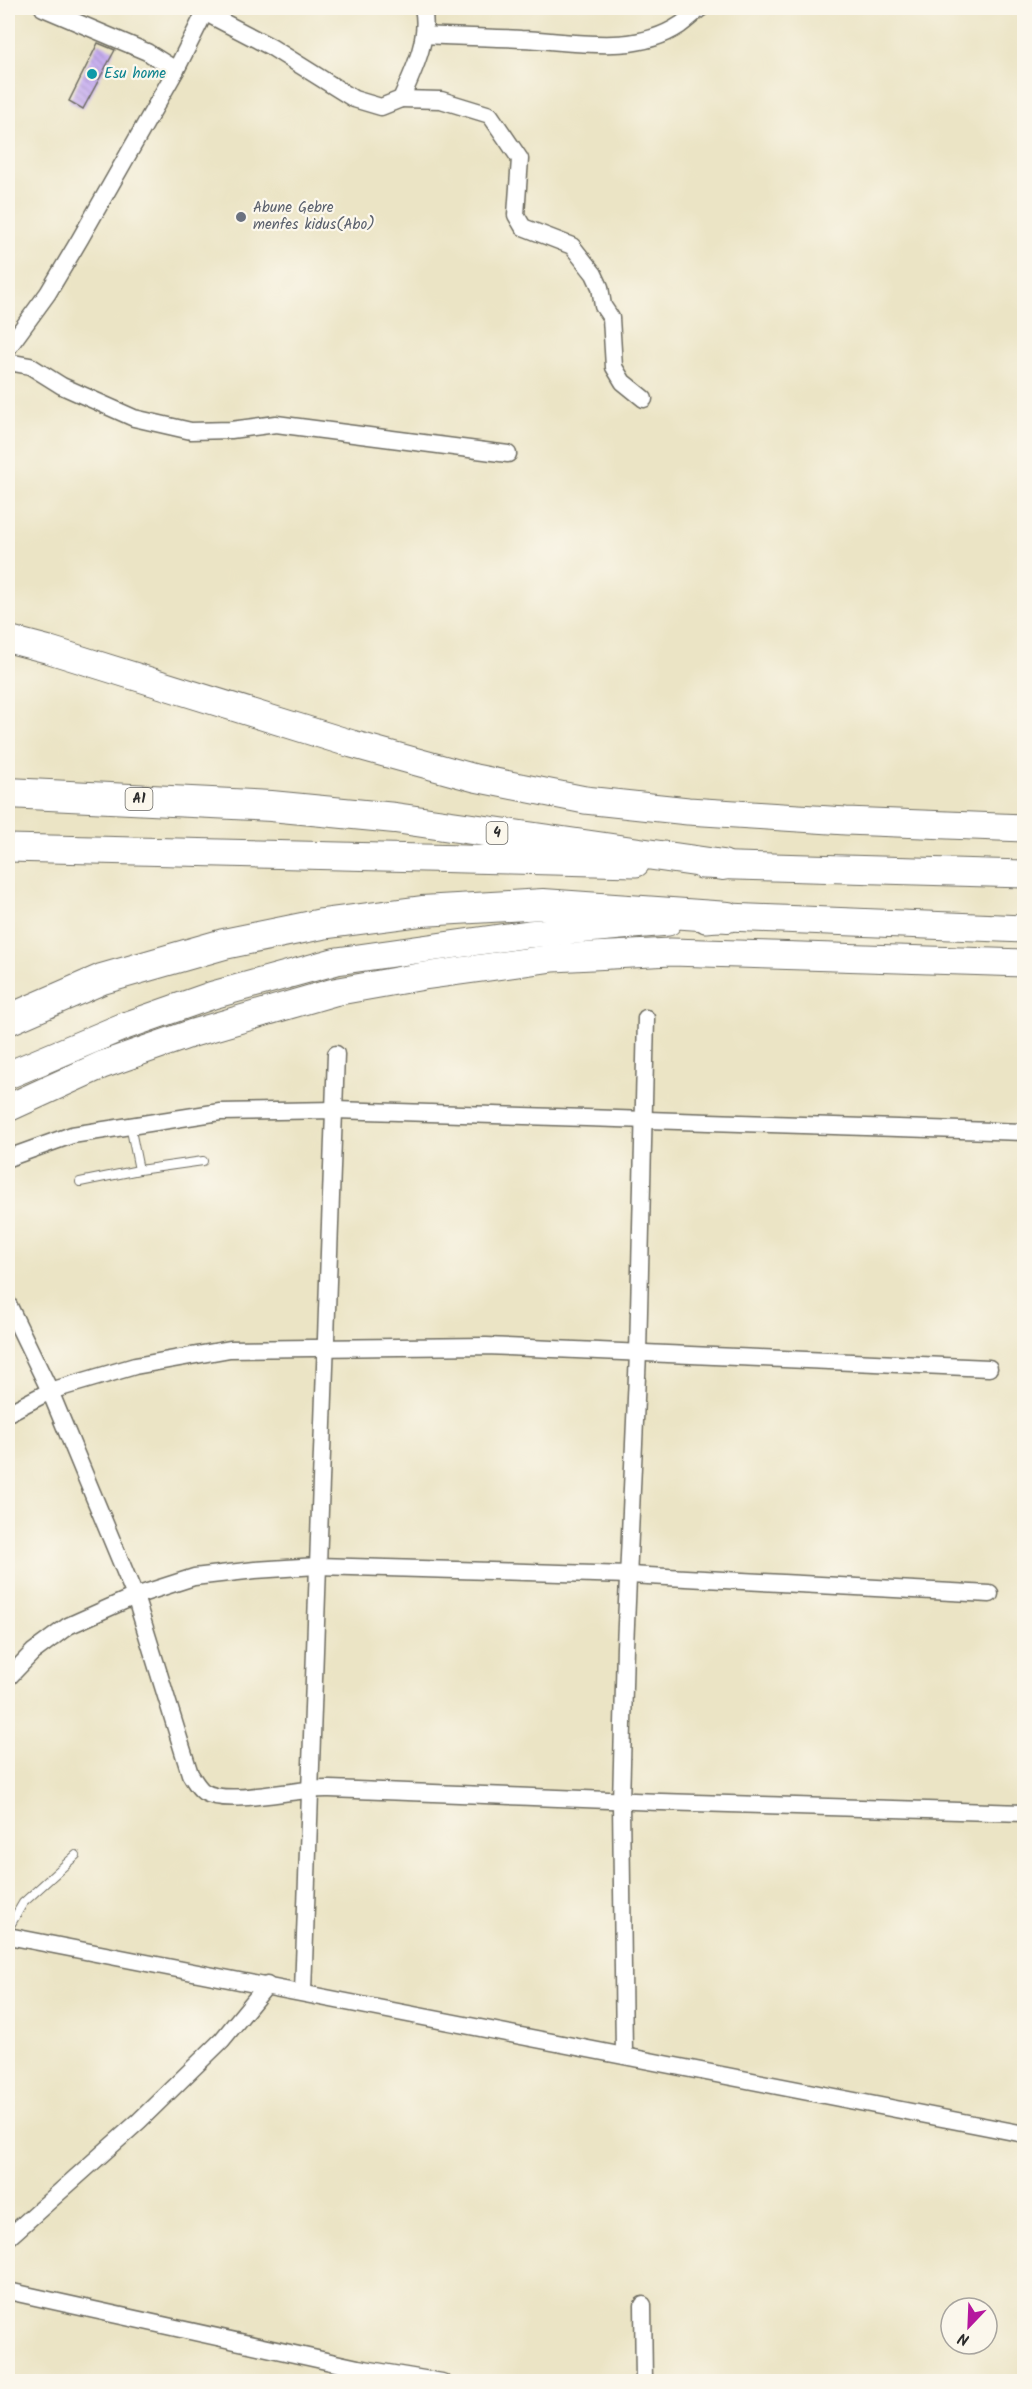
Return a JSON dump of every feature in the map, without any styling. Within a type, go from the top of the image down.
[{"type":"highway","points":[[8,639],[374,751],[475,778],[585,800],[688,812],[1024,828]]},
{"type":"highway","name":"A1","points":[[8,793],[271,806]]},
{"type":"highway","name":"4","points":[[271,806],[395,818],[723,865],[1024,874]]},
{"type":"highway","points":[[8,848],[723,865]]},
{"type":"highway","points":[[8,1020],[102,979],[224,944],[322,924],[422,911],[543,904],[728,917],[1024,929]]},
{"type":"highway","points":[[8,1075],[122,1027],[213,995],[337,961],[528,934],[728,917]]},
{"type":"highway","points":[[8,1108],[102,1065],[193,1033],[334,992],[424,976],[553,958],[670,952],[1024,963]]},
{"type":"street","points":[[43,8],[147,52],[176,70]]},
{"type":"street","points":[[400,99],[424,35],[423,8]]},
{"type":"street","points":[[424,35],[523,39],[580,45],[627,42],[653,38],[679,26],[701,8]]},
{"type":"street","points":[[8,348],[48,293],[176,70],[206,10],[354,99],[381,107],[400,99],[441,100],[490,115],[520,159],[516,215],[523,227],[572,246],[594,274],[600,287],[603,306],[611,318],[614,367],[623,382],[644,399]]},
{"type":"street","points":[[8,362],[30,366],[62,386],[134,418],[191,431],[231,430],[276,424],[508,454]]},
{"type":"street","points":[[624,2055],[621,1802],[625,1647],[638,1353],[646,1018]]},
{"type":"street","points":[[303,1992],[336,1054]]},
{"type":"street","points":[[8,1158],[72,1135],[220,1112],[335,1110],[1024,1131]]},
{"type":"street","points":[[8,1304],[50,1391],[135,1596],[190,1774],[202,1791],[216,1797],[234,1798],[311,1788],[621,1802],[1024,1813]]},
{"type":"street","points":[[8,1413],[50,1391],[135,1366],[230,1349],[486,1346],[990,1368]]},
{"type":"street","points":[[8,1678],[33,1652],[68,1626],[135,1596],[194,1577],[255,1570],[317,1566],[629,1575],[990,1594]]},
{"type":"street","points":[[8,1936],[1024,2134]]},
{"type":"street","points":[[8,2238],[139,2121],[222,2040],[267,1985]]},
{"type":"street","points":[[8,2292],[357,2375],[442,2382]]},
{"type":"street","points":[[643,2305],[644,2382]]},
{"type":"lane","points":[[130,1125],[139,1170]]},
{"type":"lane","points":[[80,1182],[139,1170],[203,1161]]},
{"type":"lane","points":[[8,1929],[23,1903],[76,1855]]},
{"type":"building","name":"Esu home","points":[[98,43],[115,50],[83,109],[69,101]]},
{"type":"place","name":"Esu home","points":[[92,74]]},
{"type":"place","name":"Abune Gebre menfes kidus(Abo)","points":[[241,217]]}]
